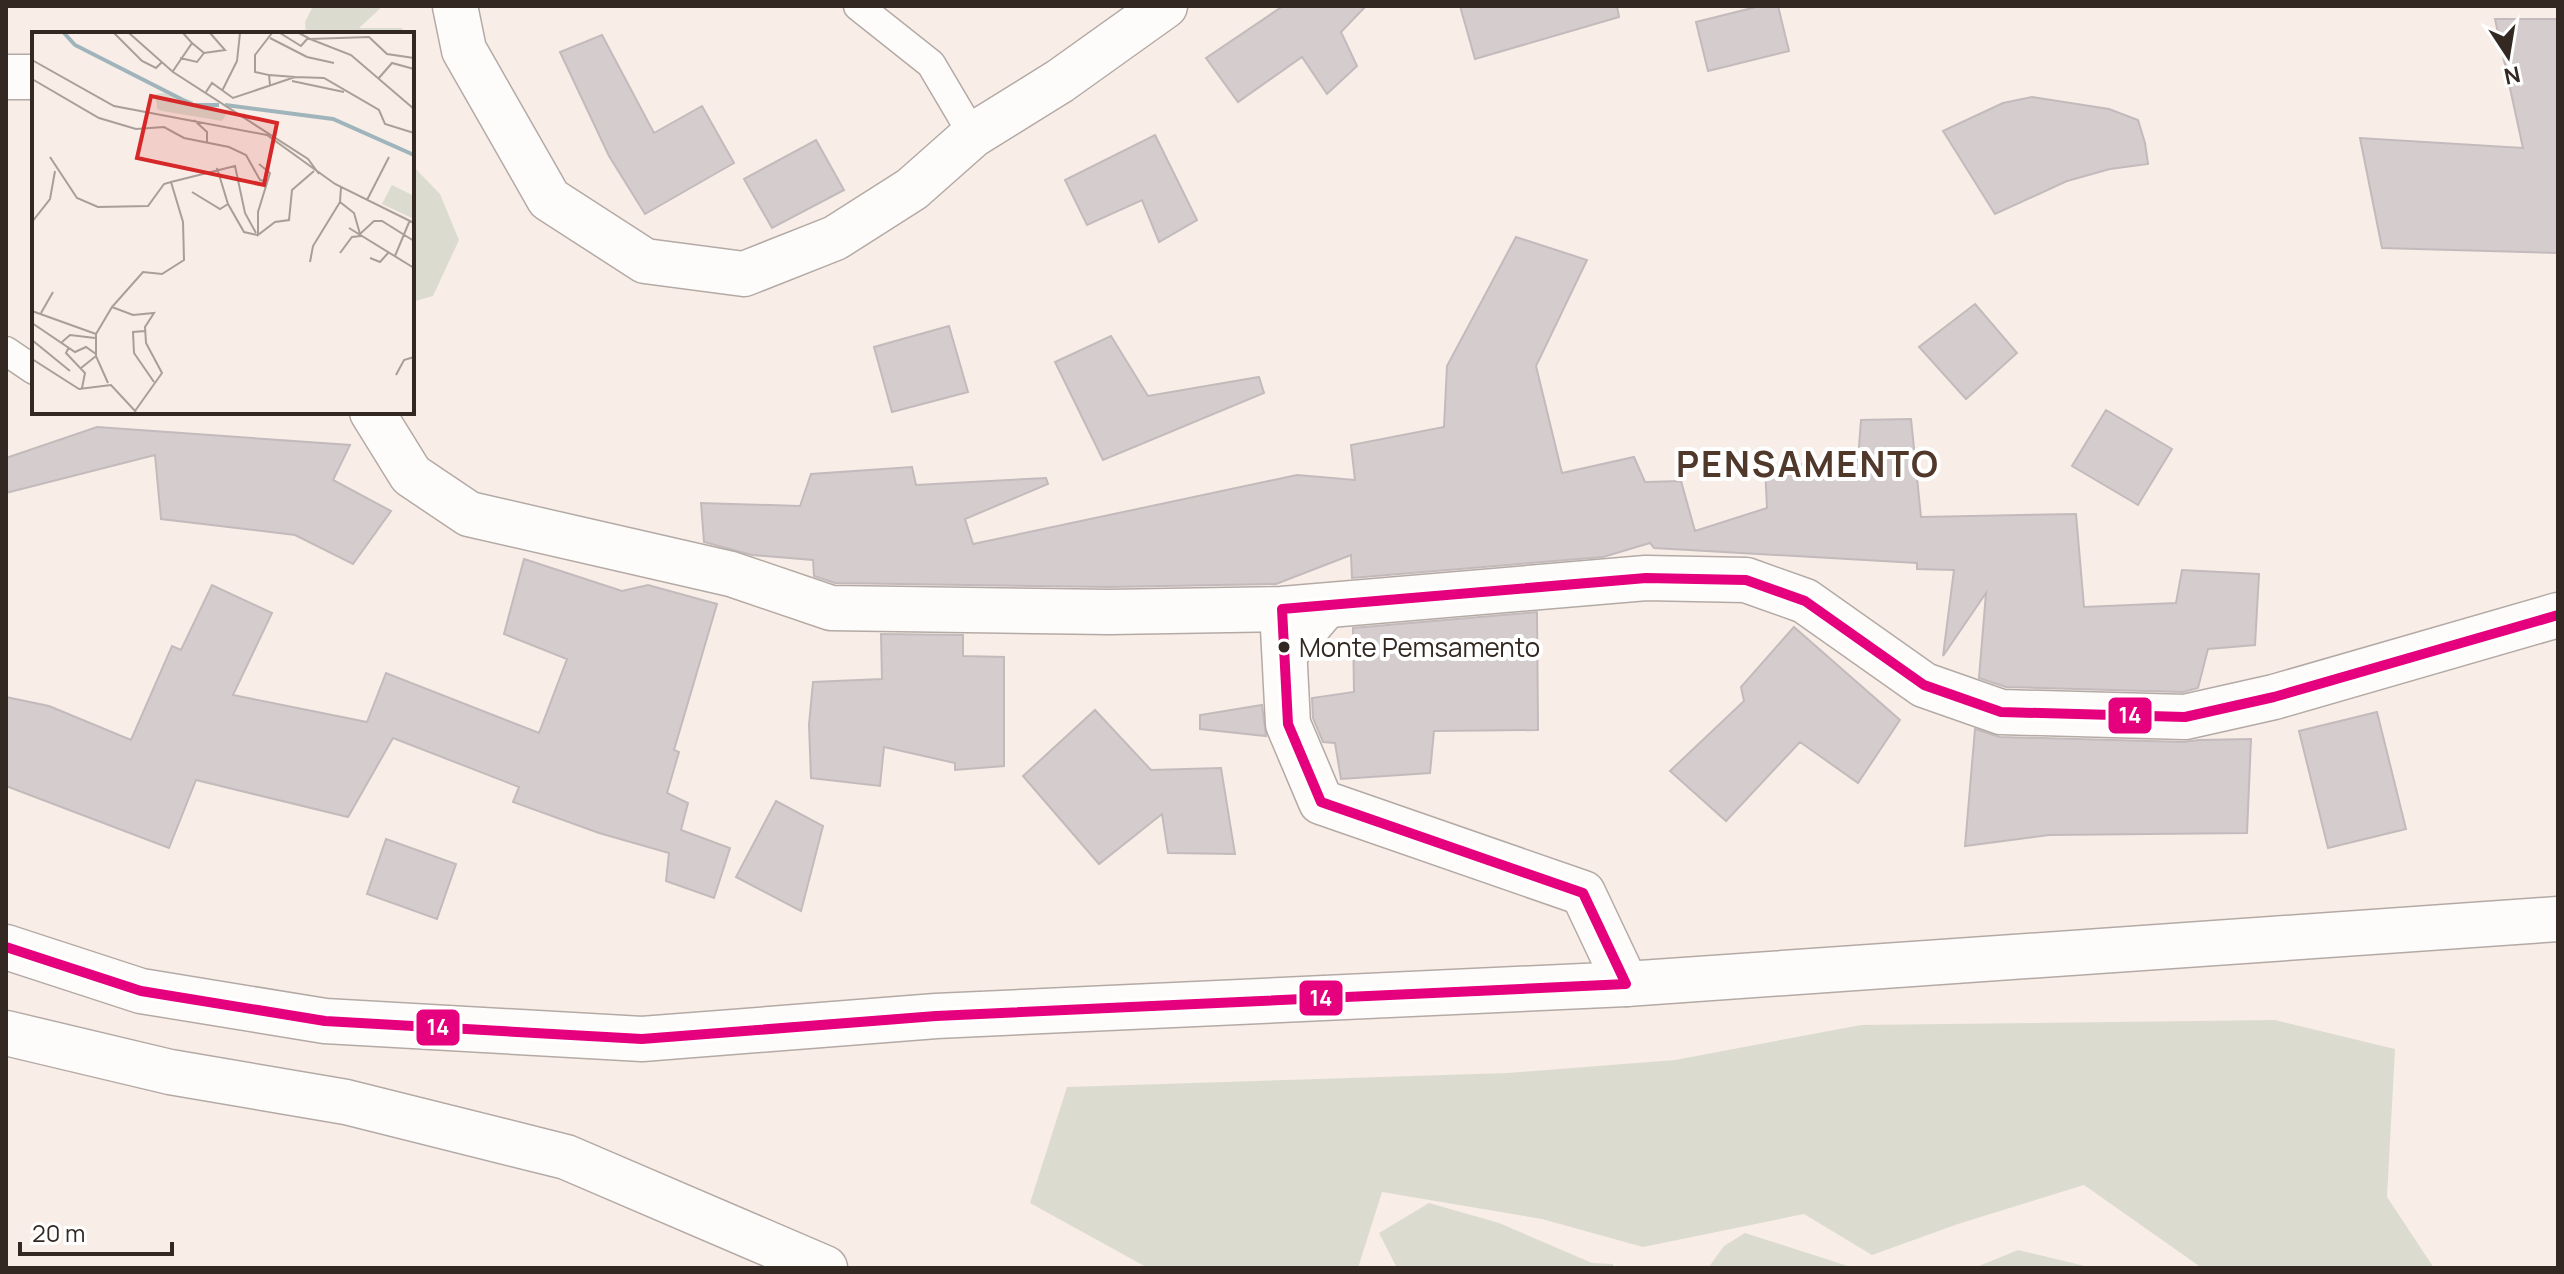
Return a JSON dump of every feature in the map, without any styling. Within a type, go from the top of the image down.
[{"type":"street","points":[[455,6],[464,50],[549,199],[645,261],[744,274],[835,238],[912,189],[973,135],[1060,81],[1165,6]]},
{"type":"street","points":[[6,77],[32,77]]},
{"type":"street","points":[[373,414],[411,475],[469,514],[731,574],[831,608],[1110,612],[1282,609],[1646,578],[1746,580],[1805,601],[1924,685],[2001,712],[2185,717],[2274,697],[2558,615]]},
{"type":"street","points":[[1282,609],[1288,724],[1321,802],[1583,893],[1626,984]]},
{"type":"street","points":[[6,947],[141,991],[325,1021],[642,1039],[936,1016],[1626,984],[2558,919]]},
{"type":"street","points":[[6,1033],[170,1072],[346,1102],[566,1157],[825,1268]]},
{"type":"lane","points":[[858,6],[931,64],[973,135]]},
{"type":"lane","points":[[6,351],[32,369]]},
{"type":"lane","points":[[1285,666],[1337,605]]},
{"type":"shaded area","points":[[313,6],[383,6],[359,28],[402,28],[403,32],[306,32],[305,22]]},
{"type":"shaded area","points":[[414,167],[440,194],[459,240],[433,296],[414,301]]},
{"type":"shaded area","points":[[2275,1020],[2395,1049],[2387,1197],[2434,1268],[2202,1268],[2084,1185],[1958,1224],[1872,1255],[1804,1214],[1643,1247],[1542,1219],[1382,1192],[1358,1268],[1148,1268],[1030,1203],[1067,1087],[1508,1073],[1675,1060],[1861,1025]]},
{"type":"shaded area","points":[[1429,1203],[1499,1223],[1592,1263],[1613,1264],[1613,1268],[1397,1268],[1379,1233]]},
{"type":"shaded area","points":[[1745,1233],[1854,1268],[1708,1268],[1724,1246]]},
{"type":"shaded area","points":[[2018,1250],[2093,1268],[1974,1268]]},
{"type":"building","points":[[1283,6],[1366,6],[1341,32],[1357,66],[1327,94],[1302,57],[1238,102],[1206,58]]},
{"type":"building","points":[[1460,6],[1617,6],[1619,17],[1475,59]]},
{"type":"building","points":[[1760,6],[1778,6],[1789,51],[1708,71],[1696,22]]},
{"type":"building","points":[[2495,19],[2558,19],[2558,253],[2382,248],[2360,138],[2523,148]]},
{"type":"building","points":[[602,35],[654,133],[702,106],[734,163],[645,214],[609,156],[560,52]]},
{"type":"building","points":[[2032,97],[2109,109],[2138,120],[2148,164],[2110,169],[2067,181],[1995,214],[1943,131],[2003,103]]},
{"type":"building","points":[[1155,135],[1197,220],[1159,242],[1142,200],[1087,225],[1065,180]]},
{"type":"building","points":[[816,140],[844,190],[772,228],[744,179]]},
{"type":"building","points":[[1516,237],[1587,260],[1536,366],[1562,473],[1634,457],[1645,482],[1681,481],[1695,531],[1767,508],[1765,467],[1858,460],[1861,420],[1911,419],[1921,517],[2076,514],[2084,607],[2176,603],[2182,570],[2259,574],[2255,645],[2208,649],[2198,688],[2183,692],[2006,687],[1979,678],[1986,593],[1943,656],[1954,570],[1917,569],[1917,563],[1654,548],[1650,543],[1603,557],[1352,578],[1351,555],[1276,584],[1110,587],[835,583],[814,576],[813,560],[752,555],[704,542],[701,503],[800,506],[811,474],[912,467],[916,485],[1046,478],[1048,484],[965,519],[973,544],[1297,475],[1355,480],[1351,445],[1444,427],[1447,366]]},
{"type":"building","points":[[1975,304],[2017,353],[1966,399],[1919,347]]},
{"type":"building","points":[[949,326],[968,392],[892,412],[874,347]]},
{"type":"building","points":[[1111,336],[1148,396],[1259,377],[1264,393],[1103,460],[1055,362]]},
{"type":"building","points":[[2106,410],[2172,449],[2138,505],[2072,466]]},
{"type":"building","points":[[97,427],[350,445],[333,480],[391,511],[353,564],[295,535],[161,519],[155,455],[6,493],[6,458]]},
{"type":"building","points":[[524,559],[622,591],[648,585],[717,604],[674,750],[679,752],[667,793],[688,803],[681,830],[730,848],[714,898],[666,881],[669,853],[599,833],[513,802],[519,787],[393,738],[348,817],[196,780],[169,848],[6,786],[6,697],[49,706],[131,740],[172,646],[181,650],[212,585],[272,613],[233,695],[367,722],[386,673],[539,733],[567,659],[504,634]]},
{"type":"building","points":[[1537,612],[1538,730],[1434,731],[1430,773],[1341,779],[1335,743],[1323,742],[1313,718],[1312,698],[1354,692],[1353,628]]},
{"type":"building","points":[[1794,627],[1900,720],[1858,783],[1800,742],[1726,821],[1670,771],[1744,701],[1741,687]]},
{"type":"building","points":[[881,634],[963,635],[963,656],[1004,657],[1004,766],[955,770],[955,763],[884,747],[880,786],[811,778],[809,725],[813,682],[882,679]]},
{"type":"building","points":[[1262,705],[1266,736],[1200,729],[1200,715]]},
{"type":"building","points":[[1095,710],[1151,770],[1221,768],[1235,854],[1168,853],[1162,814],[1099,864],[1023,776]]},
{"type":"building","points":[[2377,712],[2406,829],[2328,848],[2299,731]]},
{"type":"building","points":[[1975,729],[2000,737],[2184,742],[2251,739],[2247,833],[2049,835],[1965,846]]},
{"type":"building","points":[[776,801],[823,826],[801,911],[736,877]]},
{"type":"building","points":[[386,839],[456,864],[437,919],[367,894]]},
{"type":"transit line","name":"14","points":[[6,947],[141,991],[325,1021],[642,1039],[936,1016],[1626,984],[1583,893],[1321,802],[1288,724],[1282,609],[1646,578],[1746,580],[1805,601],[1924,685],[2001,712],[2185,717],[2274,697],[2558,615]]},
{"type":"place","name":"Monte Pemsamento","points":[[1284,647]]},
{"type":"district","name":"PENSAMENTO","points":[[1808,463]]}]
